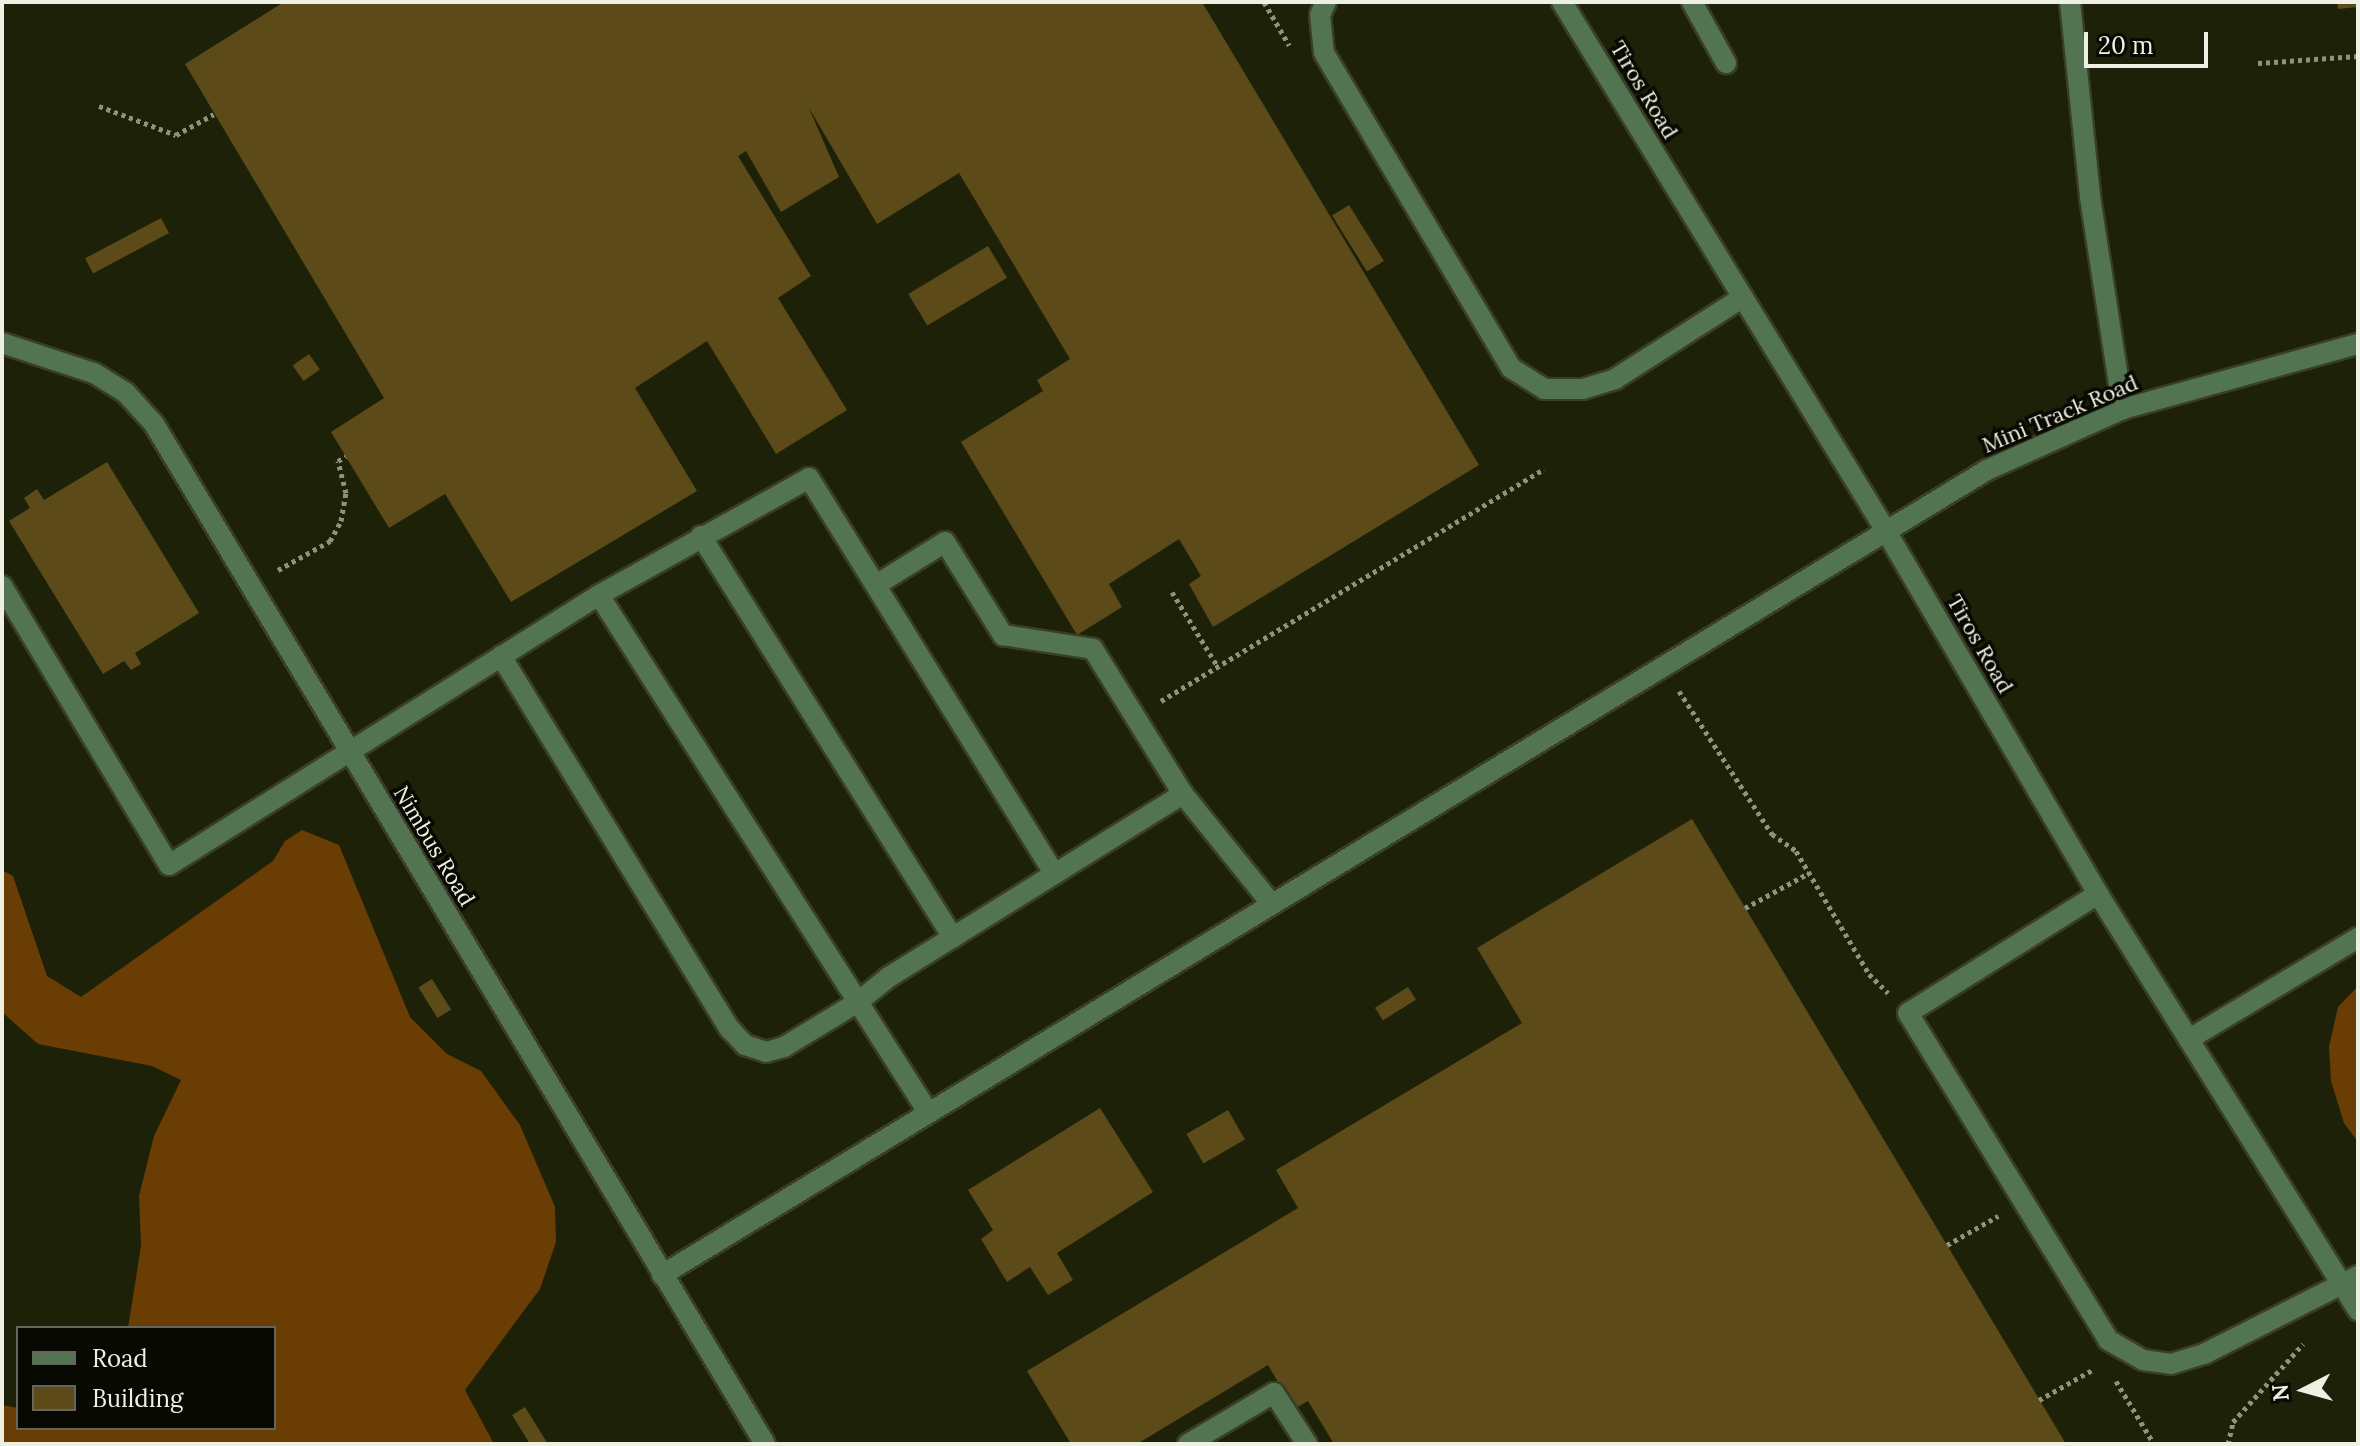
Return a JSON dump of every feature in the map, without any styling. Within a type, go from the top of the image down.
[{"type":"street","points":[[1326,2],[1320,15],[1324,53],[1511,368],[1544,389],[1583,389],[1615,379],[1743,297]]},
{"type":"street","name":"Tiros Road","points":[[1562,2],[1886,531],[2098,894],[2189,1039],[2350,1280],[2358,1310]]},
{"type":"street","points":[[1692,2],[1726,63]]},
{"type":"street","points":[[2070,2],[2090,197],[2123,409]]},
{"type":"street","name":"Nimbus Road","points":[[2,343],[94,373],[125,392],[154,424],[765,1444]]},
{"type":"street","name":"Mini Track Road","points":[[662,1275],[1270,902],[1987,470],[2123,409],[2358,344]]},
{"type":"street","points":[[2,586],[169,865],[599,595],[809,478],[1055,874]]},
{"type":"street","points":[[701,536],[953,938]]},
{"type":"street","points":[[876,585],[945,542],[1003,635],[1093,649],[1183,794],[1270,902]]},
{"type":"street","points":[[599,595],[928,1112]]},
{"type":"street","points":[[501,656],[730,1029],[745,1045],[766,1052],[784,1047],[858,1002],[953,938],[1183,794]]},
{"type":"street","points":[[2098,894],[1908,1013],[2108,1340],[2143,1360],[2171,1364],[2204,1354],[2350,1280]]},
{"type":"street","points":[[2189,1039],[2358,938]]},
{"type":"street","points":[[1188,1444],[1274,1393],[1307,1444]]},
{"type":"path","points":[[1264,2],[1296,56]]},
{"type":"path","points":[[2258,63],[2358,56]]},
{"type":"path","points":[[99,106],[176,135],[214,114]]},
{"type":"path","points":[[270,574],[330,541],[341,521],[346,493],[338,461],[346,456]]},
{"type":"path","points":[[1135,717],[1544,469]]},
{"type":"path","points":[[1172,592],[1218,667]]},
{"type":"path","points":[[1673,682],[1772,834],[1796,851],[1869,974],[1908,1013]]},
{"type":"path","points":[[1745,908],[1809,873]]},
{"type":"path","points":[[1947,1245],[2009,1210]]},
{"type":"path","points":[[2228,1444],[2233,1422],[2303,1344]]},
{"type":"path","points":[[2039,1400],[2104,1362]]},
{"type":"path","points":[[2113,1376],[2154,1444]]},
{"type":"shaded area","points":[[302,830],[339,845],[410,1017],[447,1054],[481,1071],[520,1125],[555,1207],[556,1242],[540,1289],[465,1390],[494,1444],[2,1444],[2,1405],[16,1408],[16,1430],[276,1430],[276,1326],[128,1326],[141,1246],[139,1196],[154,1136],[181,1080],[152,1066],[38,1044],[2,1012],[2,870],[13,876],[47,976],[81,997],[273,861],[285,841]]},
{"type":"shaded area","points":[[2358,986],[2358,1142],[2344,1123],[2331,1081],[2329,1047],[2338,1007]]},
{"type":"building","points":[[284,2],[1202,2],[1479,465],[1213,627],[1189,584],[1201,576],[1179,539],[1109,584],[1122,607],[1077,635],[961,442],[1043,391],[1037,380],[1070,359],[959,173],[877,224],[809,108],[839,177],[781,212],[746,151],[738,156],[811,276],[778,298],[847,410],[776,454],[707,341],[635,388],[697,491],[511,602],[445,494],[389,528],[331,432],[384,398],[185,64]]},
{"type":"building","points":[[2337,2],[2358,2],[2358,7],[2338,9]]},
{"type":"building","points":[[1349,205],[1384,261],[1367,272],[1332,216]]},
{"type":"building","points":[[161,218],[169,233],[93,273],[85,258]]},
{"type":"building","points":[[988,246],[1007,278],[927,326],[908,294]]},
{"type":"building","points":[[309,354],[320,370],[304,381],[293,365]]},
{"type":"building","points":[[107,462],[199,613],[135,653],[141,664],[131,670],[124,661],[103,674],[9,521],[30,508],[24,498],[37,489],[44,500]]},
{"type":"building","points":[[1692,819],[2066,1444],[1334,1444],[1308,1401],[1294,1409],[1268,1365],[1137,1444],[1071,1444],[1027,1371],[1298,1208],[1276,1170],[1522,1023],[1477,948]]},
{"type":"building","points":[[432,979],[451,1010],[438,1018],[418,987]]},
{"type":"building","points":[[1408,987],[1416,1000],[1383,1020],[1375,1008]]},
{"type":"building","points":[[1100,1108],[1153,1192],[1057,1253],[1073,1280],[1048,1295],[1030,1267],[1007,1282],[981,1239],[993,1230],[968,1190]]},
{"type":"building","points":[[1228,1110],[1245,1139],[1203,1163],[1186,1134]]},
{"type":"building","points":[[525,1407],[548,1444],[530,1444],[512,1415]]}]
